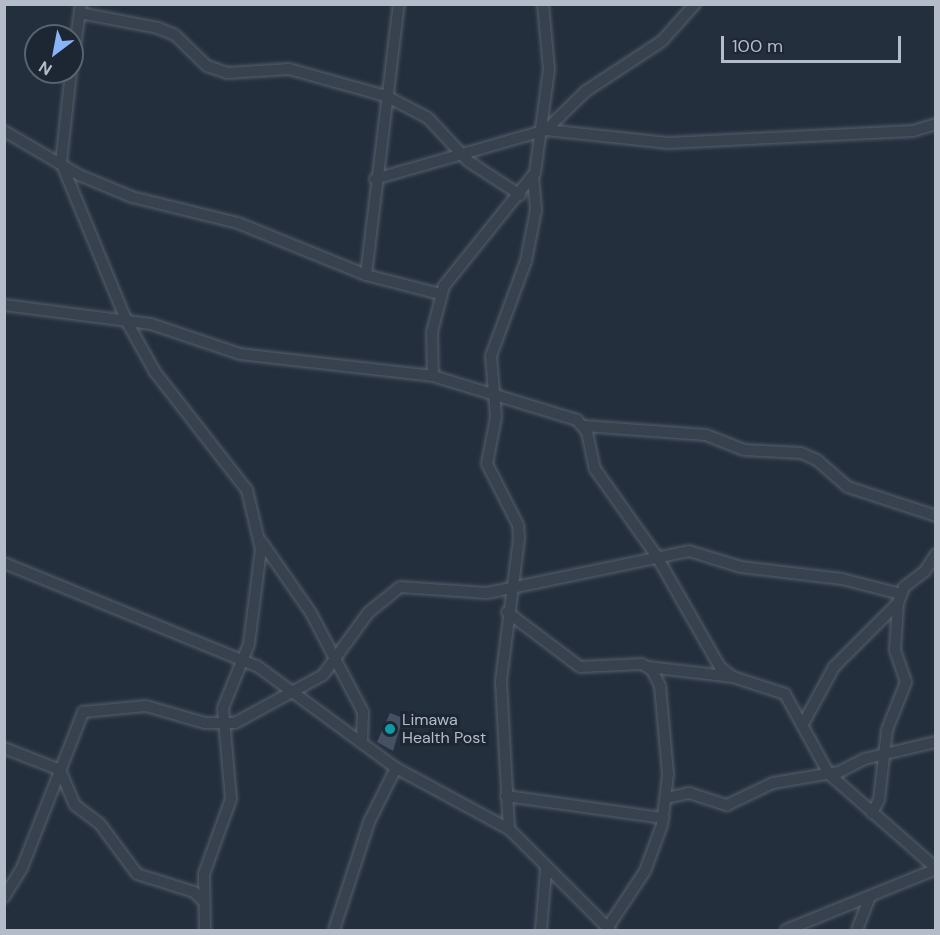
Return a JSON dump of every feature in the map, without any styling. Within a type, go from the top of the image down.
[{"type":"street","points":[[366,275],[375,179],[399,4]]},
{"type":"street","points":[[509,829],[501,681],[518,525],[487,464],[495,399],[491,357],[526,261],[536,210],[533,176],[542,131],[549,69],[543,4]]},
{"type":"street","points":[[542,131],[586,91],[662,41],[695,4]]},
{"type":"street","points":[[78,24],[80,9],[158,28],[175,35],[207,66],[227,73],[288,69],[386,96],[428,118],[465,156],[520,195]]},
{"type":"street","points":[[70,84],[61,162],[126,320],[155,372],[247,490],[262,564],[249,644],[226,693],[224,725],[231,799],[206,862],[202,900],[205,930]]},
{"type":"street","points":[[375,179],[465,156],[542,131],[668,142],[913,131],[936,124]]},
{"type":"street","points":[[4,131],[132,198],[238,223],[366,275],[440,294]]},
{"type":"street","points":[[433,376],[432,332],[440,294],[452,271],[520,195],[533,176]]},
{"type":"street","points":[[4,305],[126,320],[240,354],[433,376],[495,399],[585,426],[706,435],[744,450],[801,453],[817,460],[848,487],[936,516]]},
{"type":"street","points":[[585,426],[595,470],[656,555],[720,667],[733,676]]},
{"type":"street","points":[[256,535],[311,613],[363,711],[362,743]]},
{"type":"street","points":[[4,897],[22,868],[79,716],[89,709],[146,706],[224,725],[293,693],[336,662],[368,613],[400,587],[487,593],[656,555],[689,551],[741,567],[842,579],[899,599]]},
{"type":"street","points":[[803,724],[834,667],[899,599],[936,554]]},
{"type":"street","points":[[4,563],[257,666],[396,768],[509,829],[607,929],[645,872],[663,818],[667,798],[661,694],[648,666]]},
{"type":"street","points":[[872,813],[879,800],[881,757],[906,682],[895,650],[899,599]]},
{"type":"street","points":[[507,612],[580,666],[625,662],[733,676],[785,694],[829,774],[936,868],[869,898],[786,930]]},
{"type":"street","points":[[249,644],[257,666]]},
{"type":"street","points":[[667,798],[689,793],[727,805],[773,783],[829,774],[936,742]]},
{"type":"street","points":[[4,748],[60,770],[75,805],[100,824],[137,874],[202,900]]},
{"type":"street","points":[[334,930],[369,822],[396,768]]},
{"type":"street","points":[[506,796],[663,818]]},
{"type":"street","points":[[541,930],[546,869]]},
{"type":"street","points":[[857,930],[869,898]]},
{"type":"building","name":"Limawa Health Post","points":[[390,713],[403,718],[393,751],[377,742]]},
{"type":"place","name":"Limawa Health Post","points":[[390,729]]}]
